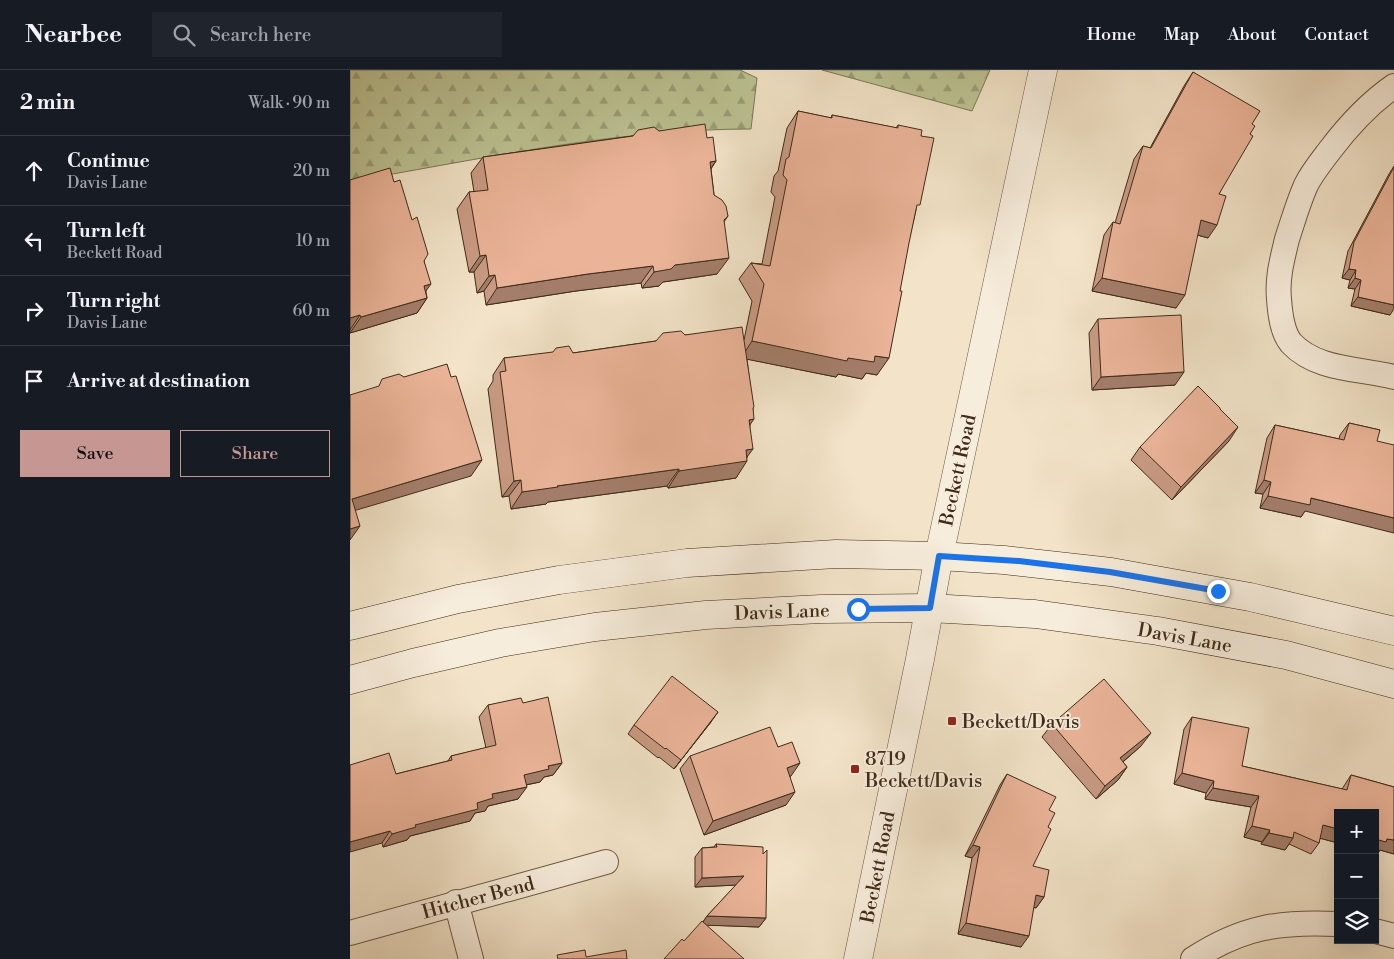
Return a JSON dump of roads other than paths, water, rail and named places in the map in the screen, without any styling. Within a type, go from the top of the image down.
[{"type":"main road","name":"Beckett Road","points":[[858,959],[939,556],[1043,70]]},
{"type":"main road","points":[[350,626],[458,600],[559,580],[687,564],[836,554],[939,556],[1019,561],[1110,572],[1250,597],[1394,631]]},
{"type":"main road","name":"Davis Lane","points":[[350,680],[500,643],[595,627],[706,615],[821,609],[930,608],[1035,614],[1158,631],[1286,655],[1394,684]]},
{"type":"street","points":[[1394,86],[1365,108],[1349,125],[1307,184],[1296,211],[1278,276],[1279,309],[1284,331],[1290,341],[1299,349],[1310,358],[1322,363],[1394,377]]},
{"type":"street","name":"Hitcher Bend","points":[[350,933],[456,902],[606,862]]},
{"type":"street","points":[[456,902],[471,959]]},
{"type":"street","points":[[1201,953],[1230,938],[1251,930],[1304,922],[1334,924]]},
{"type":"street","points":[[1379,932],[1394,936]]},
{"type":"place","name":"Beckett/Davis","points":[[952,721]]},
{"type":"place","name":"8719 Beckett/Davis","points":[[855,769]]}]
